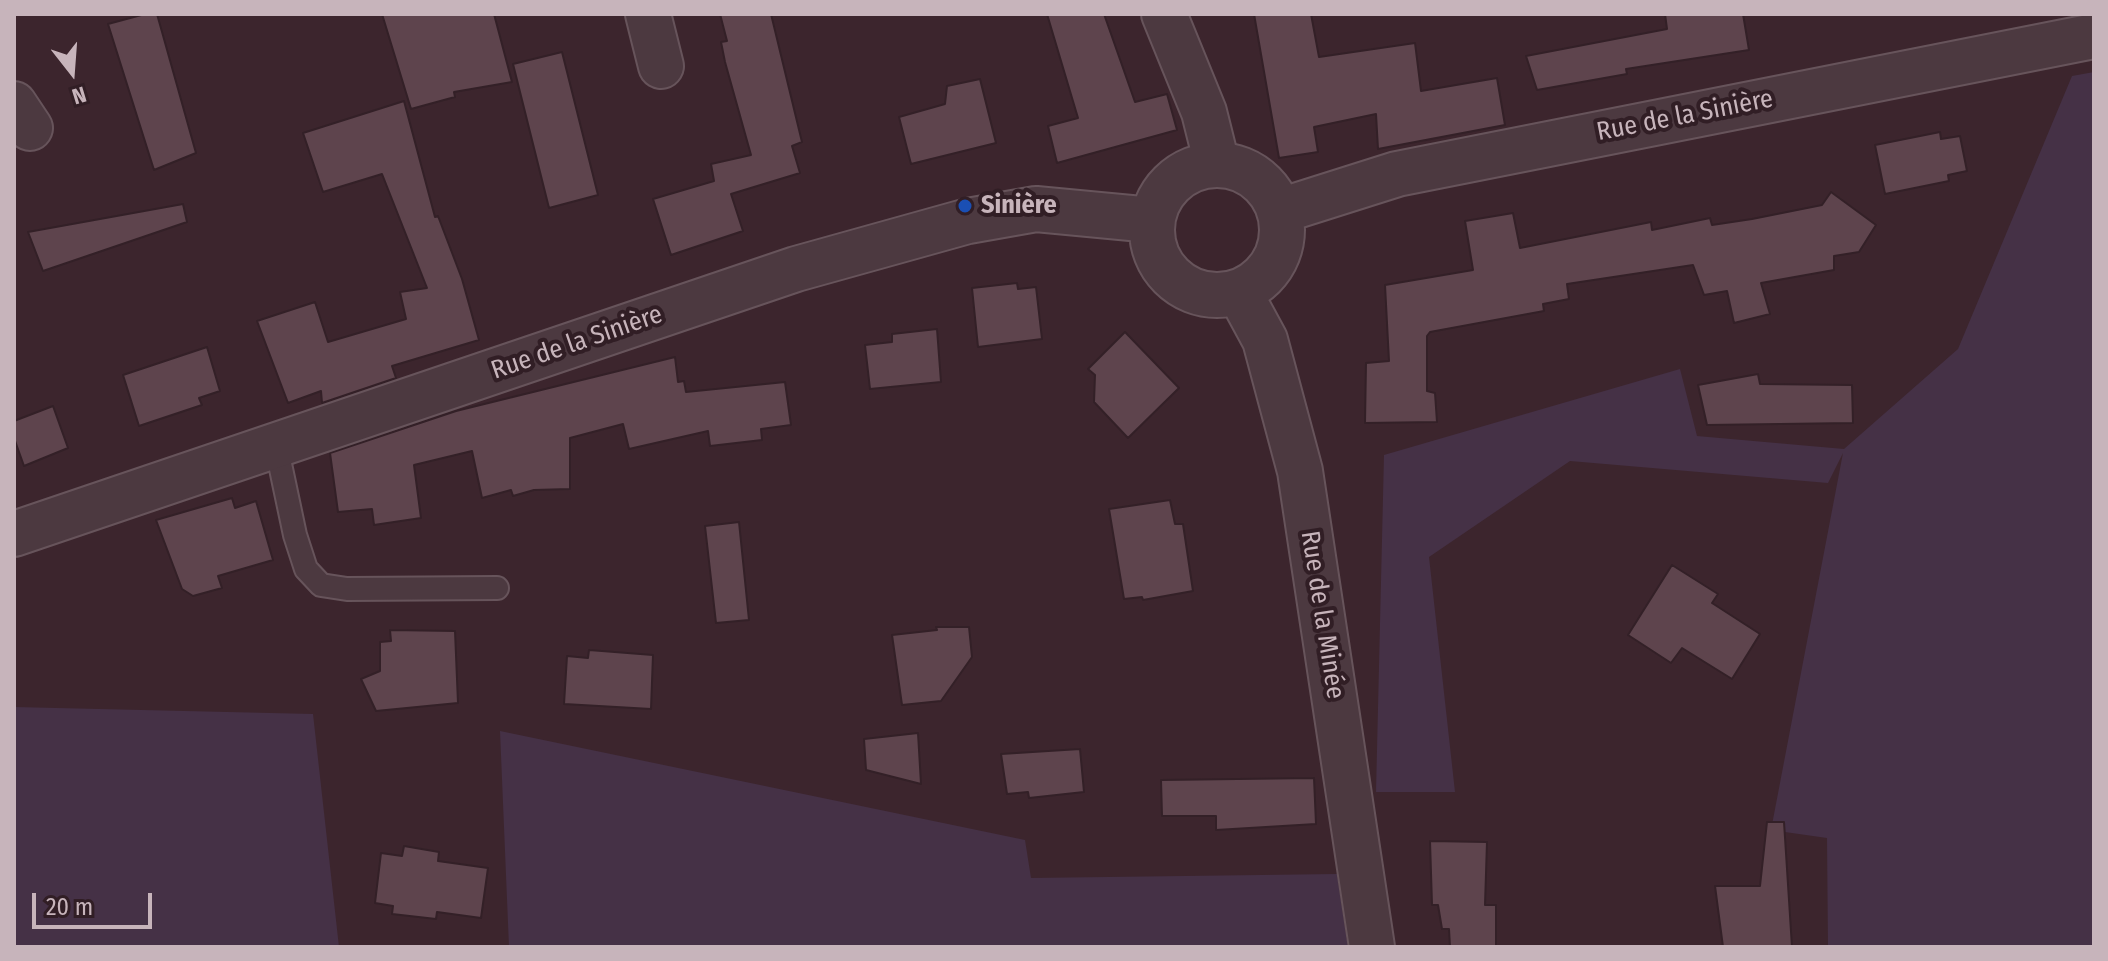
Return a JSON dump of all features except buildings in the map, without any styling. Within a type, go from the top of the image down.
[{"type":"street","points":[[648,14],[661,66]]},
{"type":"street","points":[[1164,14],[1204,112],[1217,164]]},
{"type":"street","name":"Rue de la Sinière","points":[[1280,211],[1397,174],[2093,28]]},
{"type":"street","points":[[1217,164],[1238,168],[1256,178],[1271,193],[1280,211],[1281,241],[1271,268],[1257,282],[1239,292],[1217,296],[1195,292],[1175,281],[1160,264],[1152,243],[1152,220],[1167,187],[1182,175],[1217,164]]},
{"type":"street","name":"Rue de la Sinière","points":[[14,534],[796,269],[968,221],[1036,209],[1152,220]]},
{"type":"street","name":"Rue de la Minée","points":[[1239,292],[1265,340],[1300,471],[1372,947]]},
{"type":"lane","points":[[276,445],[295,535],[306,569],[321,585],[347,589],[497,588]]},
{"type":"shaded area","points":[[2094,72],[2094,947],[1828,947],[1827,838],[1771,830],[1843,453],[1828,483],[1570,461],[1429,557],[1455,792],[1376,792],[1384,455],[1680,369],[1697,436],[1844,449],[1958,349],[2072,76]]},
{"type":"shaded area","points":[[14,707],[313,714],[339,947],[14,947]]},
{"type":"shaded area","points":[[500,731],[1025,840],[1031,878],[1337,874],[1348,947],[509,947]]},
{"type":"place","name":"Sinière","points":[[965,206]]}]
